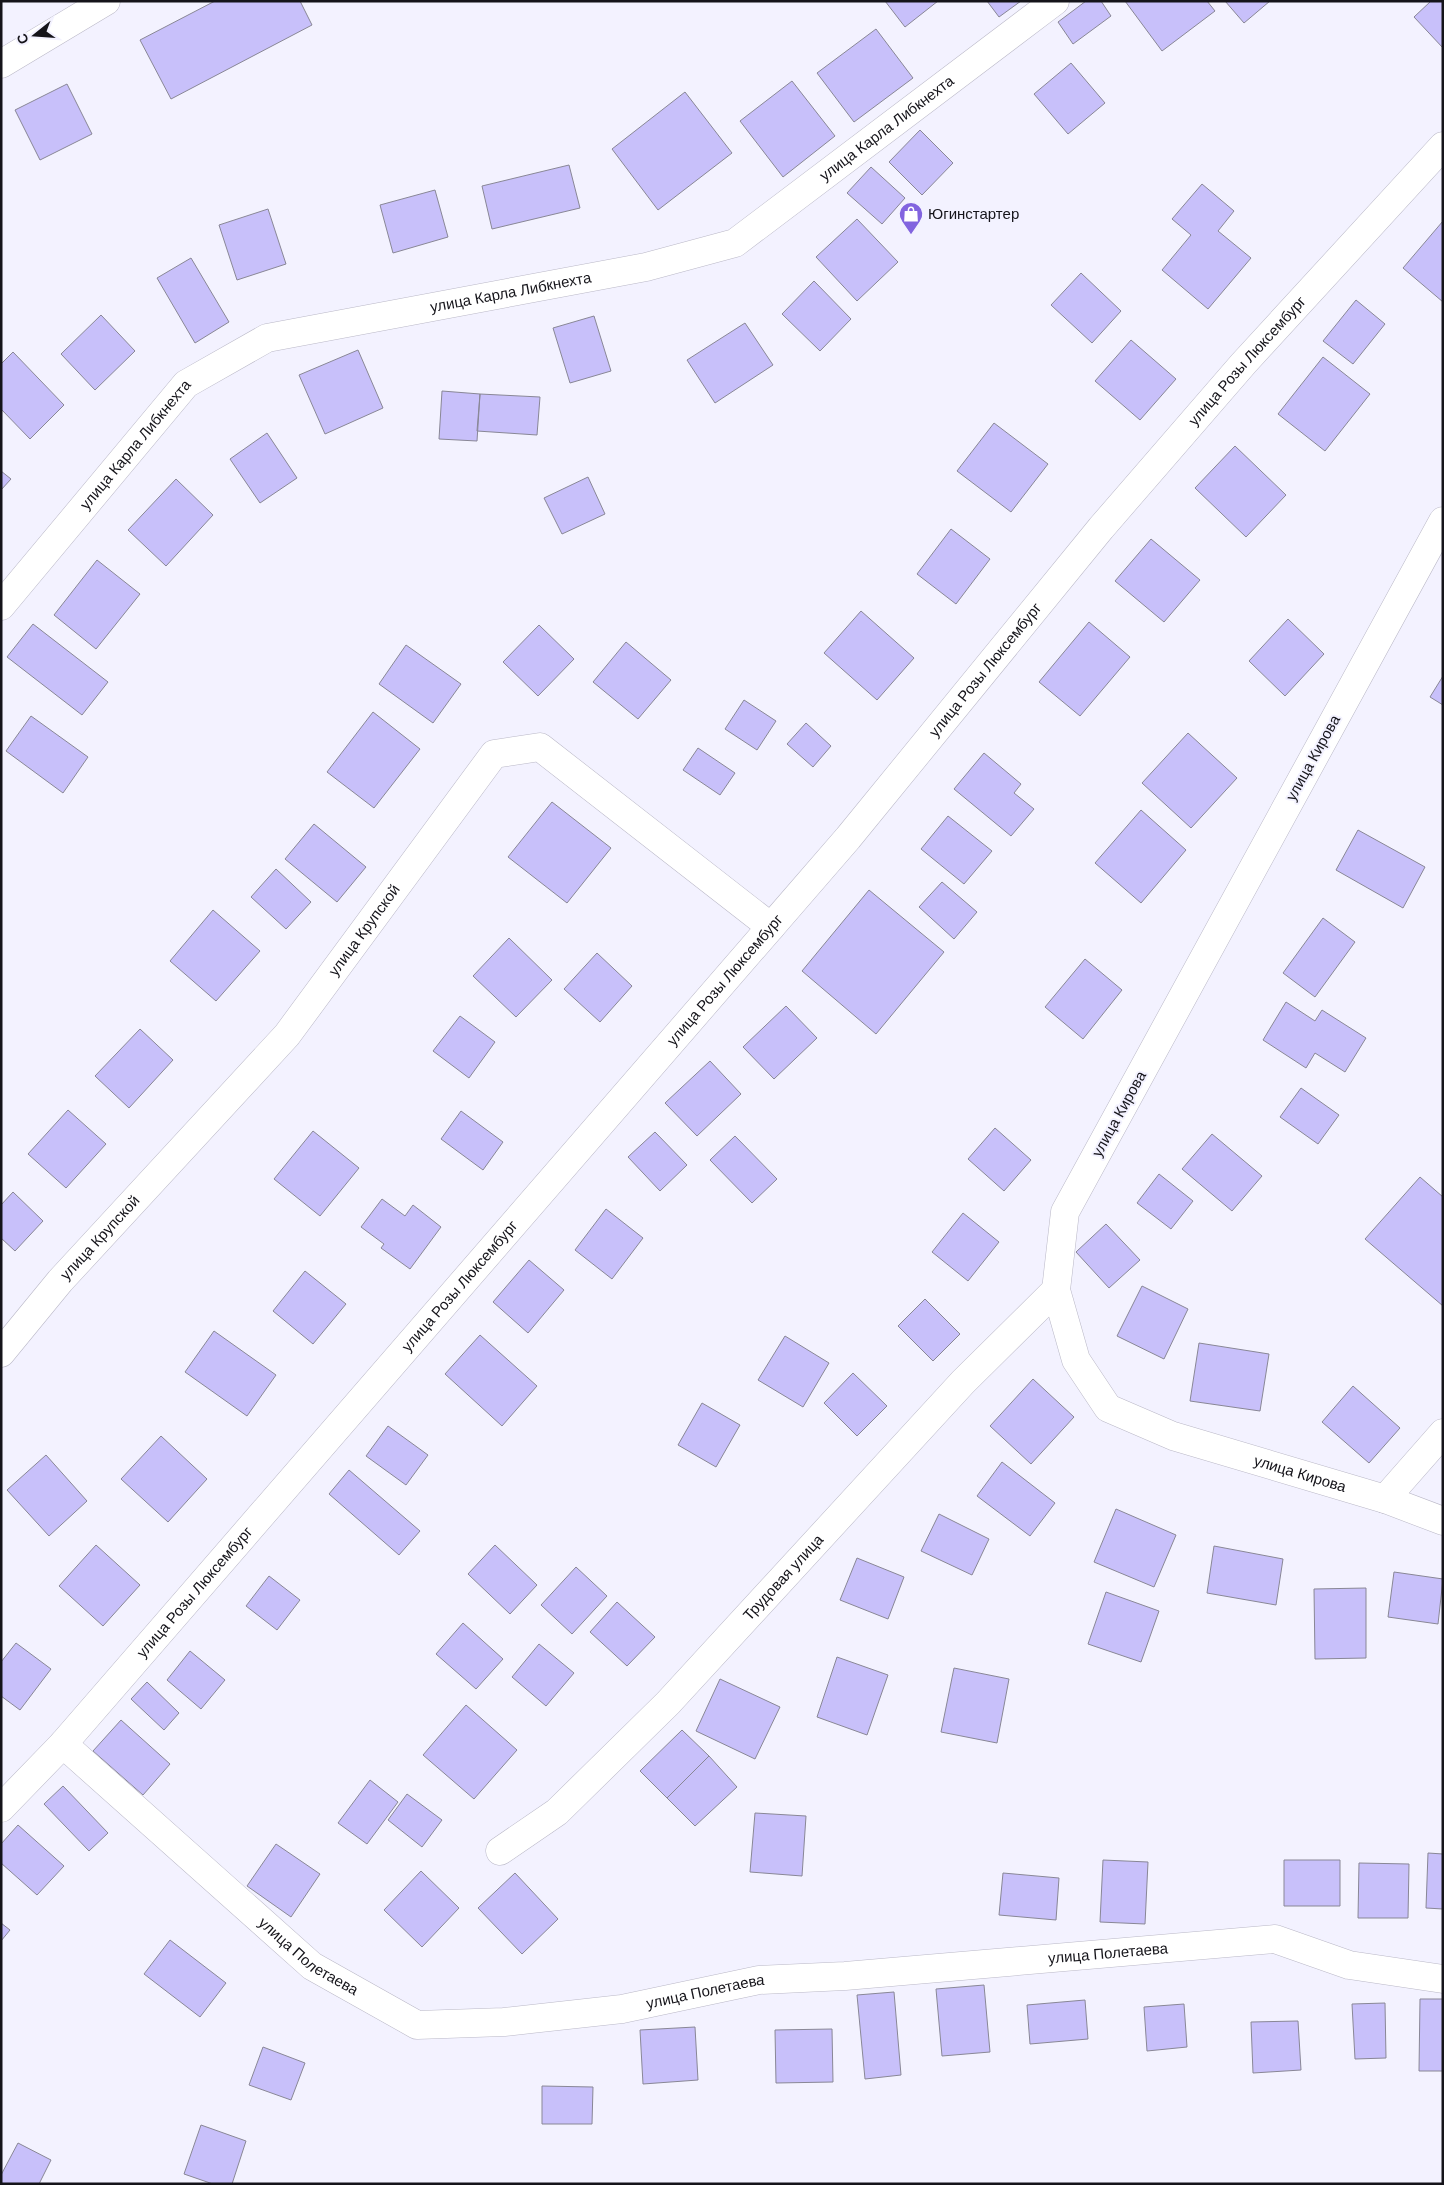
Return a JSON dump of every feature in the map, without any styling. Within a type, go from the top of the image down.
[{"type":"street","points":[[1,64],[106,1]]},
{"type":"street","name":"улица Карла Либкнехта","points":[[1,606],[186,384],[267,338],[646,267],[735,242],[1054,1]]},
{"type":"street","name":"улица Розы Люксембург","points":[[1,1808],[63,1744],[848,838],[1101,528],[1243,364],[1443,146]]},
{"type":"street","name":"улица Кирова","points":[[1443,521],[1066,1212],[1056,1290],[1076,1360],[1108,1408],[1173,1436],[1385,1499],[1443,1521]]},
{"type":"street","name":"улица Крупской","points":[[1,1353],[60,1281],[287,1035],[494,754],[540,747],[771,927]]},
{"type":"street","name":"Трудовая улица","points":[[500,1851],[558,1812],[668,1702],[915,1433],[1056,1290]]},
{"type":"street","points":[[1385,1499],[1443,1433]]},
{"type":"street","name":"улица Полетаева","points":[[63,1744],[312,1966],[417,2025],[504,2022],[622,2009],[759,1980],[845,1976],[1275,1939],[1349,1965],[1443,1979]]},
{"type":"building","points":[[215,1],[300,1],[312,25],[171,99],[140,40]]},
{"type":"building","points":[[885,1],[938,1],[905,27]]},
{"type":"building","points":[[987,1],[1021,1],[999,17]]},
{"type":"building","points":[[1086,1],[1101,1],[1111,16],[1073,44],[1058,22]]},
{"type":"building","points":[[1125,1],[1207,1],[1215,11],[1162,51]]},
{"type":"building","points":[[1225,1],[1270,1],[1244,23]]},
{"type":"building","points":[[1431,1],[1443,1],[1443,48],[1414,17]]},
{"type":"building","points":[[876,29],[913,78],[854,122],[817,73]]},
{"type":"building","points":[[1071,63],[1105,103],[1068,134],[1034,94]]},
{"type":"building","points":[[792,81],[835,136],[783,177],[740,121]]},
{"type":"building","points":[[67,84],[92,134],[40,160],[15,110]]},
{"type":"building","points":[[685,92],[732,153],[658,210],[612,149]]},
{"type":"building","points":[[920,130],[953,163],[922,195],[889,162]]},
{"type":"building","points":[[569,165],[580,208],[492,229],[482,186]]},
{"type":"building","points":[[871,167],[905,198],[882,224],[847,193]]},
{"type":"building","points":[[1202,184],[1234,211],[1218,231],[1251,258],[1208,309],[1162,270],[1191,235],[1172,219]]},
{"type":"building","points":[[435,190],[448,237],[393,253],[380,205]]},
{"type":"building","points":[[268,209],[286,264],[237,280],[219,225]]},
{"type":"building","points":[[857,219],[898,262],[857,301],[816,257]]},
{"type":"building","points":[[1443,221],[1443,302],[1403,268]]},
{"type":"building","points":[[191,258],[229,322],[195,343],[157,278]]},
{"type":"building","points":[[1081,273],[1121,311],[1092,343],[1051,305]]},
{"type":"building","points":[[814,281],[851,319],[820,351],[782,314]]},
{"type":"building","points":[[1356,300],[1385,324],[1353,364],[1323,341]]},
{"type":"building","points":[[101,315],[135,351],[95,390],[61,354]]},
{"type":"building","points":[[594,316],[611,371],[570,383],[553,328]]},
{"type":"building","points":[[745,323],[773,365],[715,403],[687,360]]},
{"type":"building","points":[[1131,340],[1176,379],[1140,420],[1095,381]]},
{"type":"building","points":[[358,350],[383,408],[325,434],[299,375]]},
{"type":"building","points":[[13,352],[64,405],[30,439],[1,409],[1,364]]},
{"type":"building","points":[[1323,357],[1370,394],[1325,451],[1278,414]]},
{"type":"building","points":[[442,391],[480,394],[477,441],[439,439]]},
{"type":"building","points":[[480,394],[540,397],[537,435],[477,431]]},
{"type":"building","points":[[994,423],[1048,464],[1011,512],[957,471]]},
{"type":"building","points":[[267,433],[297,478],[260,503],[230,459]]},
{"type":"building","points":[[1235,446],[1286,495],[1246,537],[1195,488]]},
{"type":"building","points":[[1,471],[11,479],[1,490]]},
{"type":"building","points":[[588,477],[605,514],[562,534],[544,498]]},
{"type":"building","points":[[176,479],[213,515],[166,566],[128,530]]},
{"type":"building","points":[[951,529],[990,559],[956,604],[917,574]]},
{"type":"building","points":[[1151,539],[1200,580],[1164,622],[1115,581]]},
{"type":"building","points":[[97,560],[140,594],[96,649],[54,615]]},
{"type":"building","points":[[861,611],[914,658],[877,700],[824,653]]},
{"type":"building","points":[[1288,619],[1324,654],[1285,696],[1249,661]]},
{"type":"building","points":[[1089,622],[1130,657],[1080,716],[1039,682]]},
{"type":"building","points":[[33,624],[108,682],[82,715],[7,657]]},
{"type":"building","points":[[539,625],[574,659],[538,696],[503,662]]},
{"type":"building","points":[[626,642],[671,680],[638,719],[593,682]]},
{"type":"building","points":[[406,645],[461,684],[433,723],[379,684]]},
{"type":"building","points":[[1443,676],[1443,705],[1430,697]]},
{"type":"building","points":[[744,700],[776,721],[757,750],[725,729]]},
{"type":"building","points":[[373,712],[420,749],[374,808],[327,772]]},
{"type":"building","points":[[31,716],[88,757],[63,793],[6,751]]},
{"type":"building","points":[[806,723],[831,746],[813,767],[787,744]]},
{"type":"building","points":[[1188,733],[1237,778],[1191,828],[1142,783]]},
{"type":"building","points":[[698,748],[735,773],[720,795],[683,770]]},
{"type":"building","points":[[984,753],[1021,784],[1014,793],[1034,809],[1011,836],[954,789]]},
{"type":"building","points":[[552,802],[611,848],[567,903],[508,857]]},
{"type":"building","points":[[1141,810],[1186,850],[1141,903],[1095,863]]},
{"type":"building","points":[[948,816],[992,851],[964,884],[921,849]]},
{"type":"building","points":[[314,824],[366,867],[337,902],[285,859]]},
{"type":"building","points":[[1358,830],[1425,867],[1403,908],[1336,870]]},
{"type":"building","points":[[276,869],[311,902],[286,929],[251,897]]},
{"type":"building","points":[[942,882],[977,912],[954,939],[919,907]]},
{"type":"building","points":[[869,890],[944,952],[876,1034],[802,971]]},
{"type":"building","points":[[213,910],[260,951],[216,1001],[170,961]]},
{"type":"building","points":[[1323,918],[1355,942],[1315,997],[1283,973]]},
{"type":"building","points":[[509,938],[552,980],[516,1017],[473,976]]},
{"type":"building","points":[[597,953],[632,986],[600,1022],[564,989]]},
{"type":"building","points":[[1085,959],[1122,990],[1083,1039],[1045,1007]]},
{"type":"building","points":[[1286,1002],[1315,1021],[1322,1010],[1366,1038],[1345,1072],[1315,1053],[1306,1068],[1263,1040]]},
{"type":"building","points":[[786,1006],[817,1038],[774,1079],[743,1047]]},
{"type":"building","points":[[460,1016],[495,1042],[469,1078],[433,1051]]},
{"type":"building","points":[[140,1029],[173,1060],[129,1108],[95,1076]]},
{"type":"building","points":[[710,1061],[741,1094],[697,1136],[665,1103]]},
{"type":"building","points":[[1301,1088],[1339,1115],[1318,1144],[1280,1117]]},
{"type":"building","points":[[68,1110],[106,1144],[66,1188],[28,1154]]},
{"type":"building","points":[[461,1111],[503,1142],[483,1170],[441,1139]]},
{"type":"building","points":[[995,1128],[1031,1160],[1004,1191],[968,1159]]},
{"type":"building","points":[[313,1131],[359,1168],[320,1216],[274,1179]]},
{"type":"building","points":[[655,1132],[687,1165],[660,1191],[628,1157]]},
{"type":"building","points":[[1212,1134],[1262,1176],[1232,1211],[1182,1169]]},
{"type":"building","points":[[735,1136],[777,1179],[752,1203],[710,1160]]},
{"type":"building","points":[[1159,1174],[1193,1201],[1171,1229],[1137,1203]]},
{"type":"building","points":[[1420,1177],[1443,1197],[1443,1306],[1365,1239]]},
{"type":"building","points":[[13,1192],[43,1221],[15,1251],[1,1238],[1,1205]]},
{"type":"building","points":[[382,1199],[405,1216],[413,1205],[441,1227],[410,1269],[381,1248],[384,1244],[361,1227]]},
{"type":"building","points":[[606,1209],[643,1238],[612,1279],[575,1250]]},
{"type":"building","points":[[963,1213],[999,1242],[968,1281],[932,1252]]},
{"type":"building","points":[[1106,1224],[1140,1260],[1109,1288],[1076,1252]]},
{"type":"building","points":[[529,1260],[564,1290],[528,1333],[493,1302]]},
{"type":"building","points":[[305,1271],[346,1304],[313,1344],[273,1311]]},
{"type":"building","points":[[1142,1286],[1188,1309],[1164,1359],[1117,1336]]},
{"type":"building","points":[[925,1299],[960,1334],[933,1361],[898,1326]]},
{"type":"building","points":[[214,1331],[276,1375],[247,1416],[185,1372]]},
{"type":"building","points":[[480,1335],[537,1386],[502,1426],[445,1374]]},
{"type":"building","points":[[785,1336],[829,1363],[803,1407],[758,1380]]},
{"type":"building","points":[[1199,1343],[1269,1354],[1260,1411],[1190,1401]]},
{"type":"building","points":[[853,1373],[887,1406],[857,1436],[824,1403]]},
{"type":"building","points":[[1033,1379],[1074,1417],[1031,1464],[990,1426]]},
{"type":"building","points":[[1353,1386],[1400,1428],[1369,1463],[1322,1422]]},
{"type":"building","points":[[702,1403],[740,1425],[716,1467],[678,1445]]},
{"type":"building","points":[[388,1426],[428,1455],[406,1485],[366,1456]]},
{"type":"building","points":[[161,1436],[207,1479],[168,1522],[121,1479]]},
{"type":"building","points":[[46,1455],[87,1501],[49,1536],[7,1490]]},
{"type":"building","points":[[1002,1462],[1055,1503],[1030,1536],[977,1496]]},
{"type":"building","points":[[349,1470],[420,1531],[399,1555],[329,1494]]},
{"type":"building","points":[[1116,1509],[1176,1535],[1154,1587],[1094,1562]]},
{"type":"building","points":[[939,1514],[989,1539],[972,1575],[921,1551]]},
{"type":"building","points":[[96,1545],[140,1585],[103,1626],[59,1586]]},
{"type":"building","points":[[495,1545],[537,1585],[510,1614],[468,1574]]},
{"type":"building","points":[[1214,1546],[1283,1559],[1276,1605],[1207,1593]]},
{"type":"building","points":[[857,1558],[904,1577],[888,1619],[840,1600]]},
{"type":"building","points":[[576,1567],[607,1596],[572,1634],[541,1605]]},
{"type":"building","points":[[1394,1572],[1443,1579],[1438,1624],[1388,1617]]},
{"type":"building","points":[[269,1576],[300,1600],[277,1630],[246,1606]]},
{"type":"building","points":[[1366,1588],[1366,1658],[1315,1659],[1314,1589]]},
{"type":"building","points":[[1106,1592],[1159,1611],[1141,1662],[1088,1644]]},
{"type":"building","points":[[617,1602],[655,1637],[627,1666],[590,1632]]},
{"type":"building","points":[[463,1623],[503,1659],[476,1689],[436,1654]]},
{"type":"building","points":[[16,1643],[51,1669],[20,1710],[1,1696],[1,1662]]},
{"type":"building","points":[[539,1644],[574,1673],[546,1706],[512,1677]]},
{"type":"building","points":[[190,1651],[225,1680],[201,1709],[167,1680]]},
{"type":"building","points":[[837,1657],[888,1675],[867,1735],[817,1717]]},
{"type":"building","points":[[954,1668],[1009,1679],[997,1743],[941,1732]]},
{"type":"building","points":[[720,1679],[780,1707],[755,1759],[696,1731]]},
{"type":"building","points":[[147,1682],[179,1713],[164,1730],[131,1699]]},
{"type":"building","points":[[466,1705],[517,1750],[474,1799],[423,1755]]},
{"type":"building","points":[[121,1720],[170,1764],[143,1795],[93,1751]]},
{"type":"building","points":[[682,1730],[709,1756],[667,1798],[640,1771]]},
{"type":"building","points":[[709,1756],[737,1787],[695,1826],[667,1798]]},
{"type":"building","points":[[370,1780],[398,1802],[367,1844],[338,1823]]},
{"type":"building","points":[[63,1786],[108,1833],[89,1851],[44,1804]]},
{"type":"building","points":[[407,1794],[442,1820],[422,1847],[388,1820]]},
{"type":"building","points":[[755,1813],[806,1816],[802,1876],[750,1872]]},
{"type":"building","points":[[18,1825],[64,1866],[37,1895],[1,1863],[1,1844]]},
{"type":"building","points":[[276,1844],[320,1874],[291,1917],[247,1886]]},
{"type":"building","points":[[1428,1853],[1443,1854],[1443,1909],[1426,1908]]},
{"type":"building","points":[[1103,1860],[1148,1862],[1145,1924],[1100,1922]]},
{"type":"building","points":[[1284,1860],[1340,1860],[1340,1906],[1284,1906]]},
{"type":"building","points":[[1359,1863],[1409,1864],[1408,1918],[1358,1918]]},
{"type":"building","points":[[421,1871],[459,1908],[422,1947],[384,1910]]},
{"type":"building","points":[[515,1873],[558,1919],[522,1954],[478,1908]]},
{"type":"building","points":[[1003,1873],[1059,1878],[1056,1920],[999,1915]]},
{"type":"building","points":[[1,1923],[10,1930],[1,1941]]},
{"type":"building","points":[[170,1940],[226,1983],[200,2017],[144,1974]]},
{"type":"building","points":[[984,1985],[990,2052],[942,2056],[936,1989]]},
{"type":"building","points":[[894,1992],[901,2075],[865,2079],[857,1995]]},
{"type":"building","points":[[1420,1999],[1443,1999],[1443,2071],[1419,2071]]},
{"type":"building","points":[[1085,2000],[1088,2039],[1030,2044],[1027,2005]]},
{"type":"building","points":[[1385,2003],[1386,2058],[1355,2059],[1352,2004]]},
{"type":"building","points":[[1184,2004],[1187,2047],[1147,2051],[1144,2007]]},
{"type":"building","points":[[1298,2021],[1301,2070],[1253,2073],[1251,2022]]},
{"type":"building","points":[[695,2027],[698,2080],[643,2084],[640,2030]]},
{"type":"building","points":[[832,2029],[833,2082],[776,2083],[775,2030]]},
{"type":"building","points":[[263,2047],[305,2063],[291,2100],[249,2085]]},
{"type":"building","points":[[542,2086],[593,2087],[592,2124],[542,2124]]},
{"type":"building","points":[[201,2125],[246,2141],[232,2184],[213,2184],[184,2174]]},
{"type":"building","points":[[18,2143],[51,2160],[39,2184],[1,2184],[1,2175]]},
{"type":"place","name":"Югинстартер","points":[[911,235]]}]
